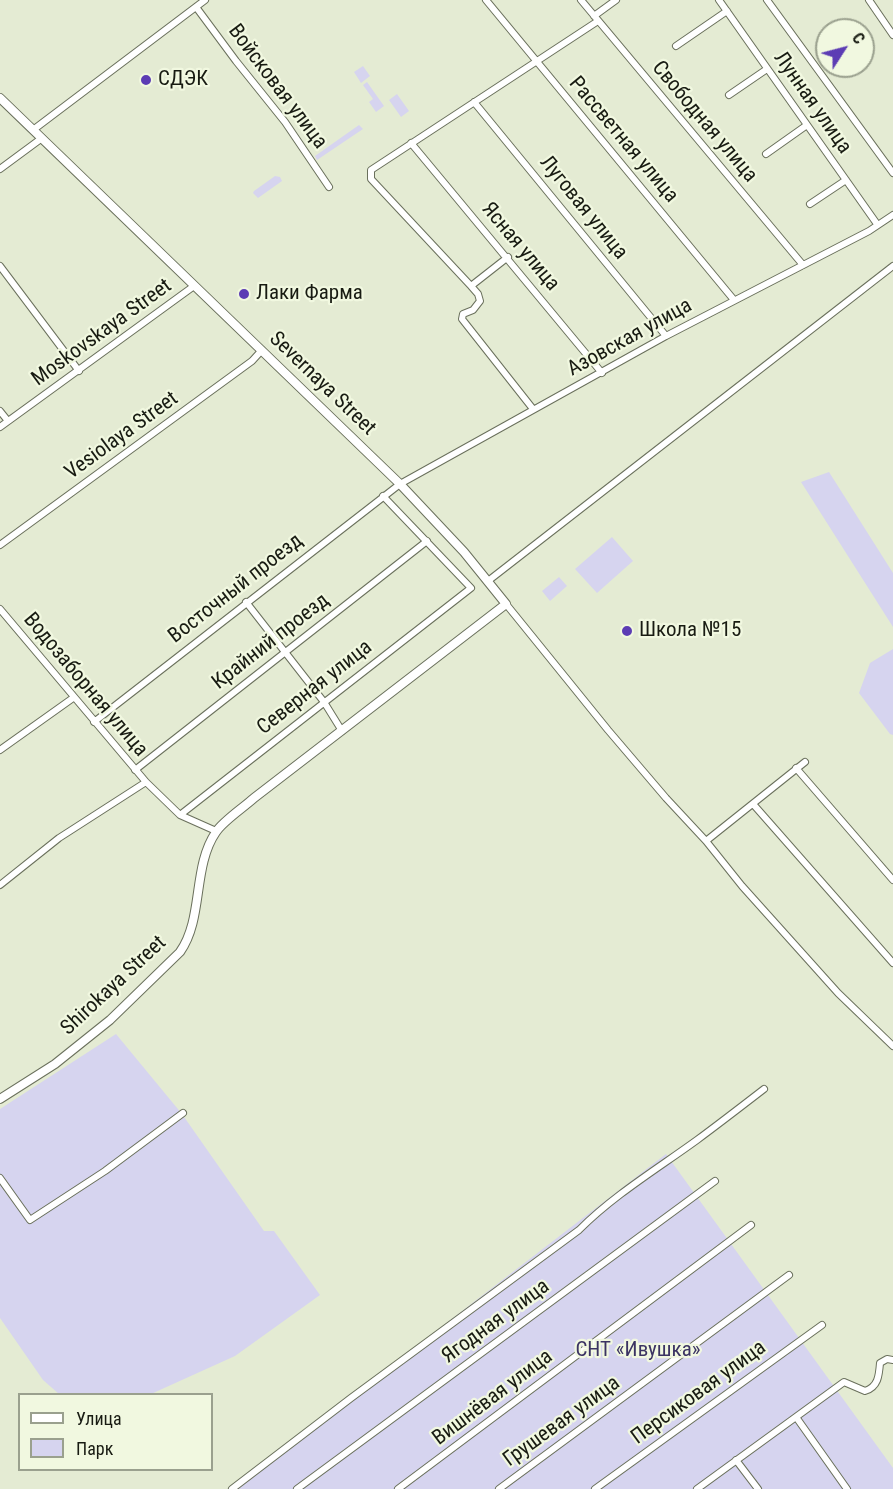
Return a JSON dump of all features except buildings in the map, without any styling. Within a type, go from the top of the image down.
[{"type":"street","points":[[33,130],[205,0]]},
{"type":"street","name":"Рассветная улица","points":[[486,0],[734,300]]},
{"type":"street","name":"Свободная улица","points":[[581,0],[802,265]]},
{"type":"street","points":[[533,409],[462,319],[463,314],[473,310],[480,301],[478,294],[372,179],[371,170],[536,61],[596,18],[616,0]]},
{"type":"street","name":"Лунная улица","points":[[719,0],[877,224]]},
{"type":"street","points":[[766,0],[893,173]]},
{"type":"street","points":[[868,0],[893,34]]},
{"type":"street","name":"Войсковая улица","points":[[196,7],[300,143],[329,187]]},
{"type":"street","points":[[676,46],[727,11]]},
{"type":"street","points":[[729,95],[768,69]]},
{"type":"street","name":"Severnaya Street","points":[[0,98],[400,484],[465,552],[506,604]]},
{"type":"street","name":"Луговая улица","points":[[474,102],[666,336]]},
{"type":"street","points":[[766,154],[807,125]]},
{"type":"street","points":[[0,169],[42,138]]},
{"type":"street","name":"Ясная улица","points":[[411,143],[602,373]]},
{"type":"street","points":[[810,204],[846,180]]},
{"type":"street","name":"Азовская улица","points":[[400,484],[666,336],[870,231],[893,215]]},
{"type":"street","points":[[471,286],[508,257]]},
{"type":"street","points":[[0,266],[79,371]]},
{"type":"street","points":[[488,581],[893,266]]},
{"type":"street","name":"Moskovskaya Street","points":[[0,427],[194,286]]},
{"type":"street","name":"Vesiolaya Street","points":[[0,545],[252,362],[262,350]]},
{"type":"street","points":[[0,411],[8,421]]},
{"type":"street","name":"Восточный проезд","points":[[94,722],[400,484]]},
{"type":"street","points":[[383,496],[427,541]]},
{"type":"street","name":"Северная улица","points":[[180,815],[471,588],[427,541]]},
{"type":"street","name":"Крайний проезд","points":[[135,770],[427,541]]},
{"type":"street","points":[[246,602],[324,702],[342,731]]},
{"type":"street","points":[[180,815],[216,831],[254,798],[506,604],[591,710],[706,841],[742,886],[838,993],[893,1046]]},
{"type":"street","name":"Водозаборная улица","points":[[0,609],[135,770],[180,815]]},
{"type":"street","points":[[0,750],[73,698]]},
{"type":"street","points":[[706,841],[805,762]]},
{"type":"street","points":[[796,768],[893,880]]},
{"type":"street","points":[[0,885],[59,838],[146,782]]},
{"type":"street","points":[[753,804],[893,963]]},
{"type":"street","name":"Shirokaya Street","points":[[0,1099],[55,1064],[110,1020],[180,952],[190,931],[205,857],[216,831]]},
{"type":"street","points":[[232,1489],[579,1230],[594,1215],[650,1172],[764,1089]]},
{"type":"street","points":[[0,1178],[30,1220],[105,1170],[183,1113]]},
{"type":"street","name":"Ягодная улица","points":[[297,1489],[715,1181]]},
{"type":"street","name":"Вишнёвая улица","points":[[399,1489],[751,1225]]},
{"type":"street","name":"Грушевая улица","points":[[499,1489],[789,1275]]},
{"type":"street","name":"Персиковая улица","points":[[596,1489],[822,1325]]},
{"type":"street","points":[[697,1489],[844,1382],[865,1391],[873,1388],[876,1385],[880,1363],[887,1359],[893,1360]]},
{"type":"street","points":[[796,1417],[847,1489]]},
{"type":"street","points":[[736,1460],[758,1489]]},
{"type":"green space","points":[[363,66],[370,76],[361,83],[354,72]]},
{"type":"green space","points":[[367,82],[384,106],[376,112],[369,102],[373,99],[363,85]]},
{"type":"green space","points":[[397,94],[409,111],[401,117],[389,100]]},
{"type":"green space","points":[[359,125],[363,129],[317,160],[315,156]]},
{"type":"green space","points":[[275,176],[280,177],[282,181],[258,198],[253,193],[254,191]]},
{"type":"green space","points":[[829,472],[893,573],[893,627],[801,482]]},
{"type":"green space","points":[[612,537],[633,561],[597,593],[575,569]]},
{"type":"green space","points":[[559,577],[567,586],[550,601],[542,591]]},
{"type":"green space","points":[[893,649],[893,735],[859,693],[870,663]]},
{"type":"green space","points":[[116,1034],[182,1114],[264,1231],[274,1231],[320,1295],[235,1356],[153,1393],[58,1393],[43,1380],[0,1318],[0,1109]]},
{"type":"green space","name":"СНТ «Ивушка»","points":[[666,1154],[893,1468],[893,1489],[231,1489]]},
{"type":"place","name":"СДЭК","points":[[146,80]]},
{"type":"place","name":"Лаки Фарма","points":[[244,294]]},
{"type":"place","name":"Школа №15","points":[[627,631]]}]
